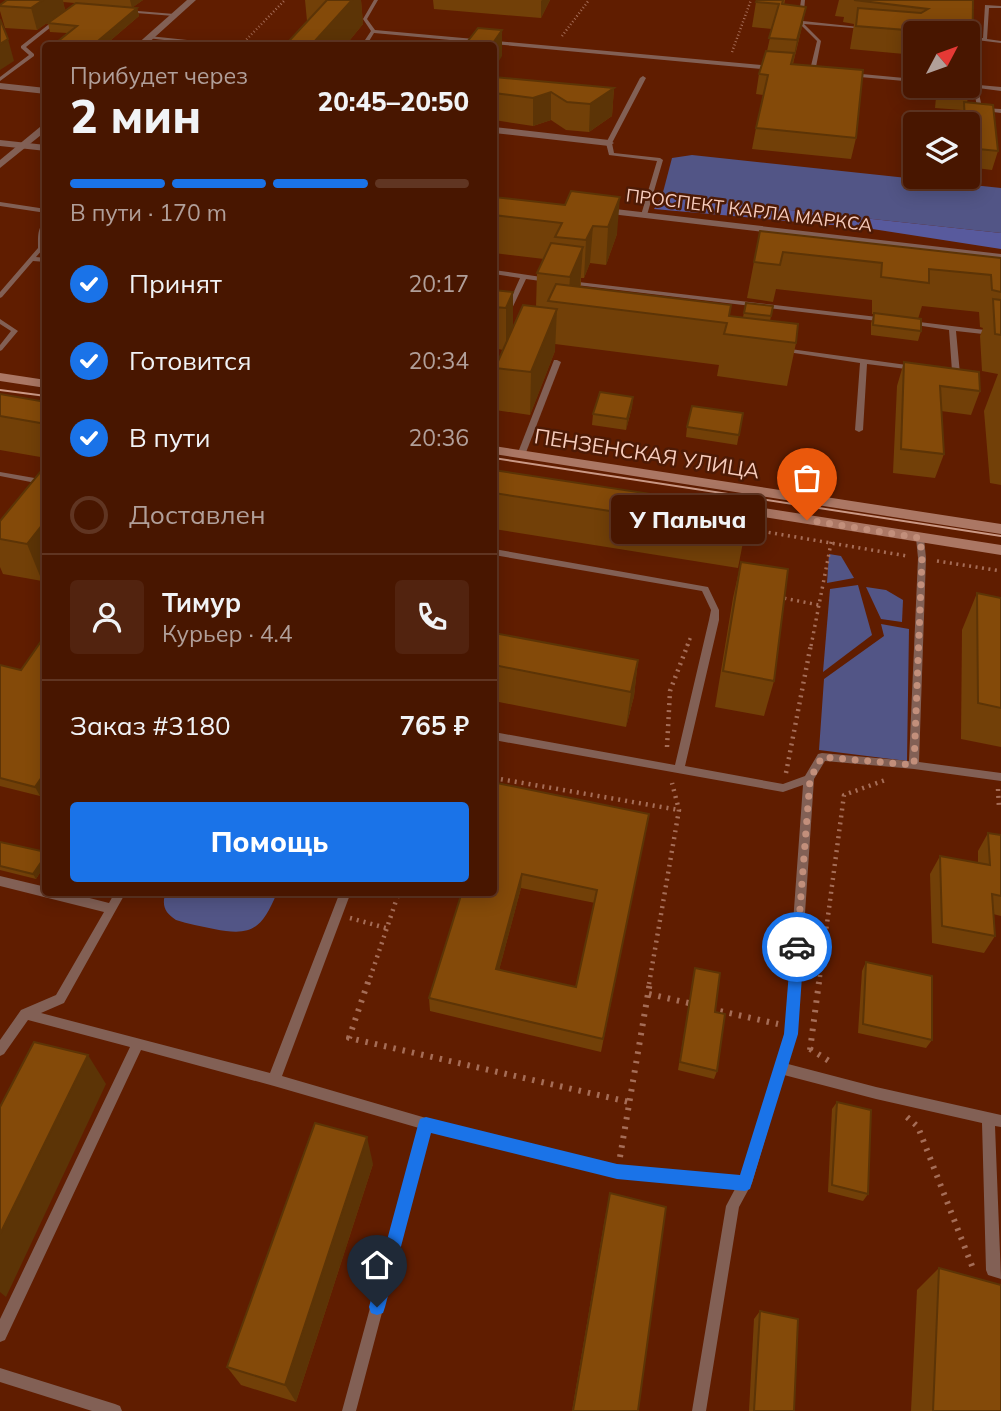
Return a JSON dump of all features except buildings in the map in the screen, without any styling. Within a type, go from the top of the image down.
[{"type":"main road","points":[[0,377],[42,383]]},
{"type":"main road","name":"ПЕНЗЕНСКАЯ УЛИЦА","points":[[497,450],[1001,529]]},
{"type":"main road","name":"ПЕНЗЕНСКАЯ УЛИЦА","points":[[711,505],[1001,550]]},
{"type":"street","points":[[143,42],[192,0]]},
{"type":"street","points":[[0,86],[42,91]]},
{"type":"street","points":[[0,165],[42,128]]},
{"type":"street","points":[[497,130],[609,143]]},
{"type":"street","points":[[0,143],[42,148]]},
{"type":"street","name":"ПРОСПЕКТ КАРЛА МАРКСА","points":[[589,209],[1001,257]]},
{"type":"lane","points":[[373,31],[365,19],[376,0]]},
{"type":"lane","points":[[800,22],[803,0]]},
{"type":"lane","points":[[985,40],[988,6],[1001,7]]},
{"type":"lane","points":[[124,11],[174,15]]},
{"type":"lane","points":[[0,79],[32,55],[23,47],[65,15]]},
{"type":"lane","points":[[800,22],[878,29]]},
{"type":"lane","points":[[800,22],[819,41],[812,72]]},
{"type":"lane","points":[[366,42],[373,31]]},
{"type":"lane","points":[[373,31],[489,42]]},
{"type":"lane","points":[[149,37],[197,42]]},
{"type":"lane","points":[[980,39],[1001,41]]},
{"type":"lane","points":[[497,43],[776,68]]},
{"type":"lane","points":[[650,66],[654,57]]},
{"type":"lane","points":[[800,71],[825,73]]},
{"type":"lane","points":[[838,74],[903,80]]},
{"type":"lane","points":[[643,78],[609,143],[611,154],[660,160],[644,215]]},
{"type":"lane","points":[[980,87],[1001,89]]},
{"type":"lane","points":[[976,98],[980,109],[1001,111]]},
{"type":"lane","points":[[0,204],[42,211]]},
{"type":"lane","points":[[0,296],[41,248],[42,230]]},
{"type":"lane","points":[[32,259],[42,260]]},
{"type":"lane","points":[[497,272],[1001,334]]},
{"type":"lane","points":[[497,314],[506,316],[524,277]]},
{"type":"lane","points":[[590,298],[594,285]]},
{"type":"lane","points":[[0,321],[15,331],[0,349]]},
{"type":"lane","points":[[943,372],[956,374],[952,328]]},
{"type":"lane","points":[[770,348],[930,370]]},
{"type":"lane","points":[[859,430],[864,361]]},
{"type":"lane","points":[[521,454],[556,362]]},
{"type":"lane","points":[[0,474],[42,482]]},
{"type":"lane","points":[[914,765],[922,558],[920,538]]},
{"type":"lane","points":[[497,553],[705,589],[715,610],[714,620],[673,768]]},
{"type":"lane","points":[[497,737],[783,788],[810,779]]},
{"type":"lane","points":[[699,1411],[733,1206],[745,1183],[791,1034],[810,779],[822,757],[914,765],[1001,777]]},
{"type":"lane","points":[[0,881],[42,891]]},
{"type":"lane","points":[[62,896],[112,909]]},
{"type":"lane","points":[[1,1045],[25,1014],[60,999],[119,896]]},
{"type":"lane","points":[[274,1080],[345,896]]},
{"type":"lane","points":[[25,1014],[274,1080],[426,1125],[617,1171],[745,1183]]},
{"type":"lane","points":[[0,1335],[138,1043]]},
{"type":"lane","points":[[782,1068],[876,1093],[995,1119],[993,1270],[1001,1272]]},
{"type":"lane","points":[[349,1411],[426,1125]]},
{"type":"lane","points":[[0,1375],[115,1411]]},
{"type":"path","points":[[244,42],[285,0]]},
{"type":"path","points":[[553,48],[589,0]]},
{"type":"path","points":[[727,64],[751,0]]},
{"type":"path","points":[[783,788],[833,524]]},
{"type":"path","points":[[737,527],[922,558]]},
{"type":"path","points":[[932,574],[933,560],[1001,571]]},
{"type":"path","points":[[773,597],[819,605]]},
{"type":"path","points":[[617,1171],[679,810],[666,737],[670,691],[694,631]]},
{"type":"path","points":[[810,1049],[844,795],[890,778]]},
{"type":"path","points":[[497,779],[679,810]]},
{"type":"path","points":[[398,896],[349,1038],[629,1101]]},
{"type":"path","points":[[339,915],[386,928]]},
{"type":"path","points":[[649,994],[790,1027],[791,1034],[832,1064]]},
{"type":"path","points":[[876,1093],[918,1127],[976,1274]]},
{"type":"shaded area","points":[[692,155],[903,178],[903,189],[980,189],[980,186],[1001,188],[1001,233],[662,196],[672,158]]},
{"type":"shaded area","points":[[662,196],[1001,233],[1001,249],[866,228],[654,209]]},
{"type":"shaded area","points":[[829,554],[841,556],[854,578],[827,583]]},
{"type":"shaded area","points":[[858,585],[872,635],[823,672],[830,589]]},
{"type":"shaded area","points":[[866,587],[886,590],[903,600],[902,622],[881,619]]},
{"type":"shaded area","points":[[881,624],[909,629],[907,761],[819,750],[824,679],[884,636]]},
{"type":"shaded area","points":[[165,896],[276,896],[261,922],[255,927],[238,932],[176,920],[165,908]]},
{"type":"tram line","points":[[0,390],[42,395]]},
{"type":"tram line","points":[[497,458],[1001,536]]},
{"type":"way so far","points":[[797,947],[810,779],[822,757],[914,765],[922,558],[920,538],[807,520]]},
{"type":"place","name":"У Палыча","points":[[807,520]]},
{"type":"route","points":[[377,1307],[426,1125],[617,1171],[745,1183],[791,1034],[797,947]]}]
